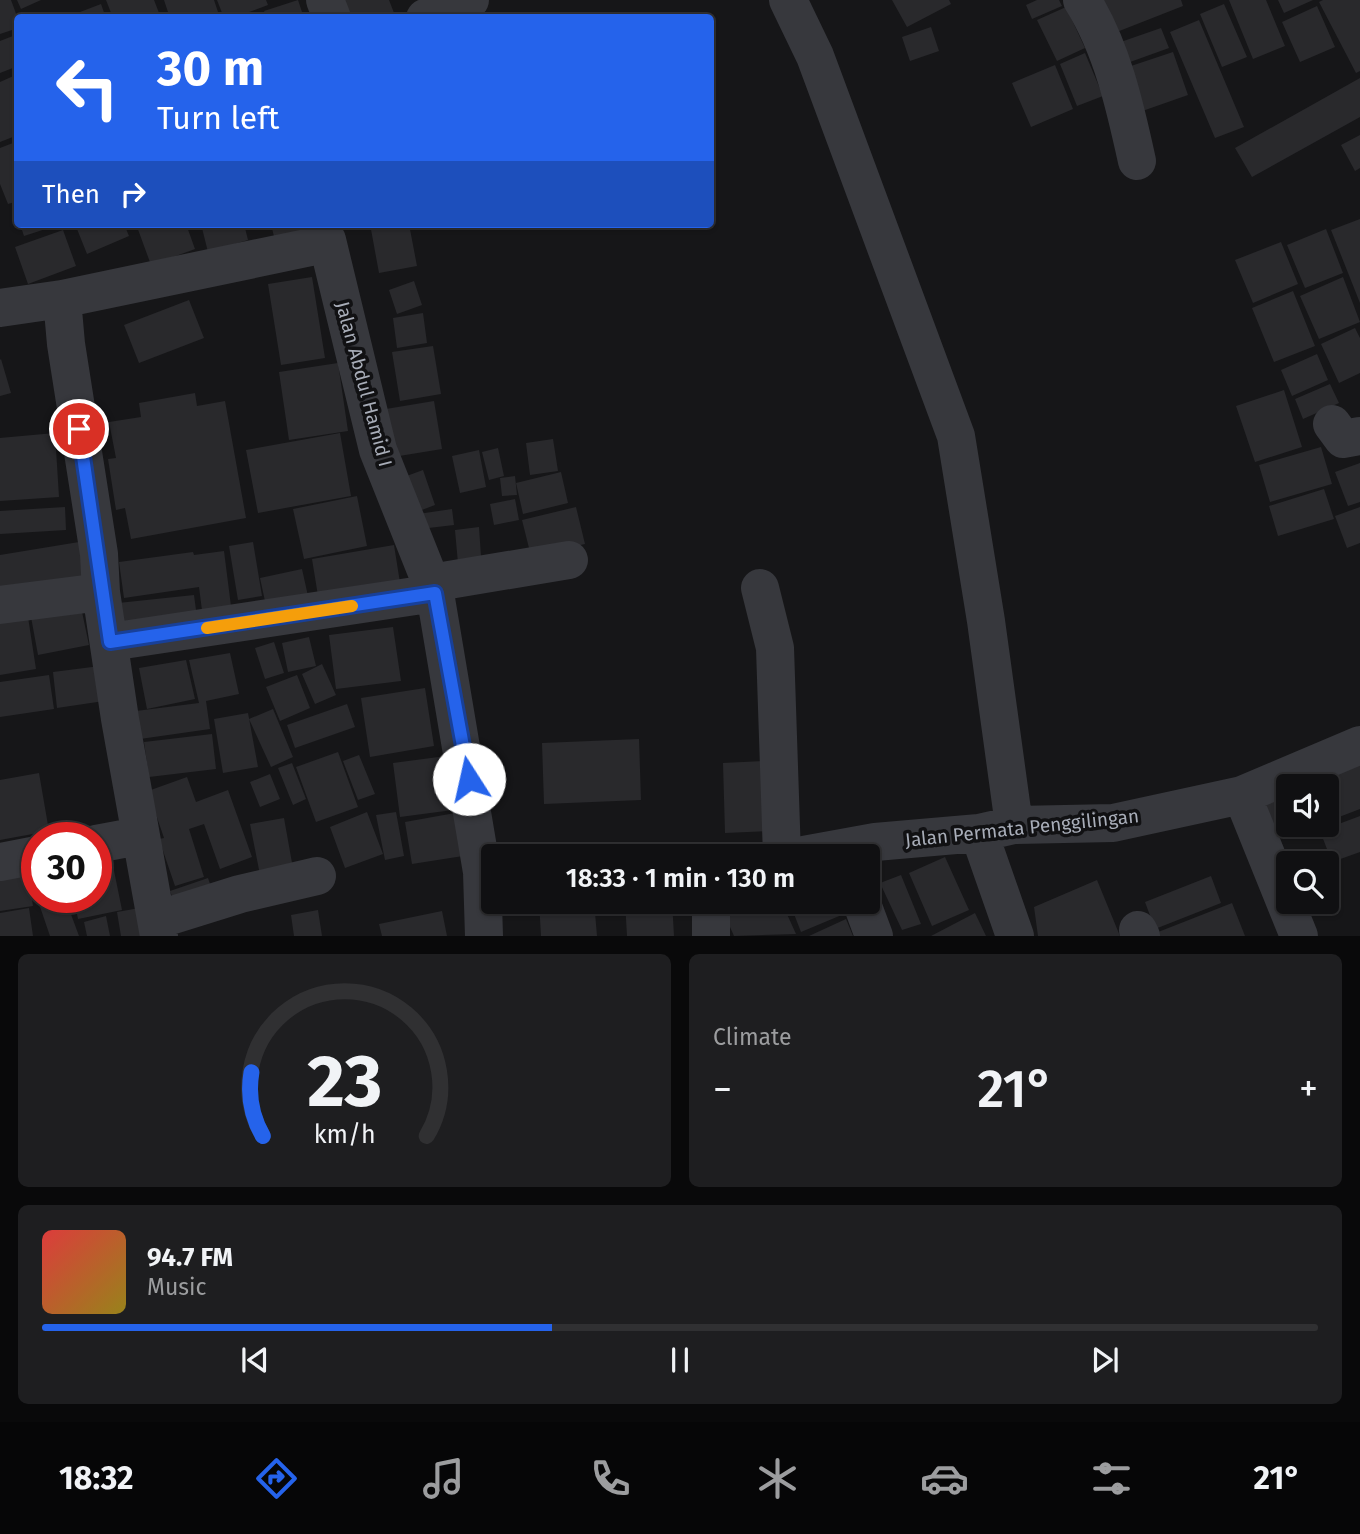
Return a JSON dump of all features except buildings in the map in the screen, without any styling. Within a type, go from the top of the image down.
[{"type":"street","points":[[435,14],[470,0]]},
{"type":"street","points":[[788,0],[815,56],[956,436],[986,621],[996,829],[1015,936]]},
{"type":"street","points":[[1082,0],[1098,26],[1108,54],[1137,161]]},
{"type":"street","points":[[1,300],[62,299],[311,247],[331,232]]},
{"type":"street","name":"Jalan Abdul Hamid I","points":[[331,232],[378,450],[433,588],[483,844]]},
{"type":"street","points":[[62,299],[67,355],[99,554],[101,592],[139,836],[158,928],[240,894],[317,876]]},
{"type":"street","points":[[110,642],[433,588],[569,560]]},
{"type":"street","points":[[760,588],[775,648],[782,844]]},
{"type":"street","points":[[0,605],[101,592]]},
{"type":"street","name":"Jalan Permata Penggilingan","points":[[880,846],[996,829],[1113,823],[1242,795],[1360,745]]},
{"type":"street","points":[[1242,795],[1299,936]]},
{"type":"street","points":[[112,841],[139,836]]},
{"type":"street","points":[[0,862],[21,858]]},
{"type":"street","name":"Jalan Abdul Hamid I","points":[[484,936],[485,914]]},
{"type":"street","points":[[710,936],[711,914]]},
{"type":"street","points":[[866,914],[874,936]]},
{"type":"slow traffic","points":[[207,628],[352,606]]},
{"type":"route","points":[[79,429],[110,642],[435,593],[469,779]]}]
